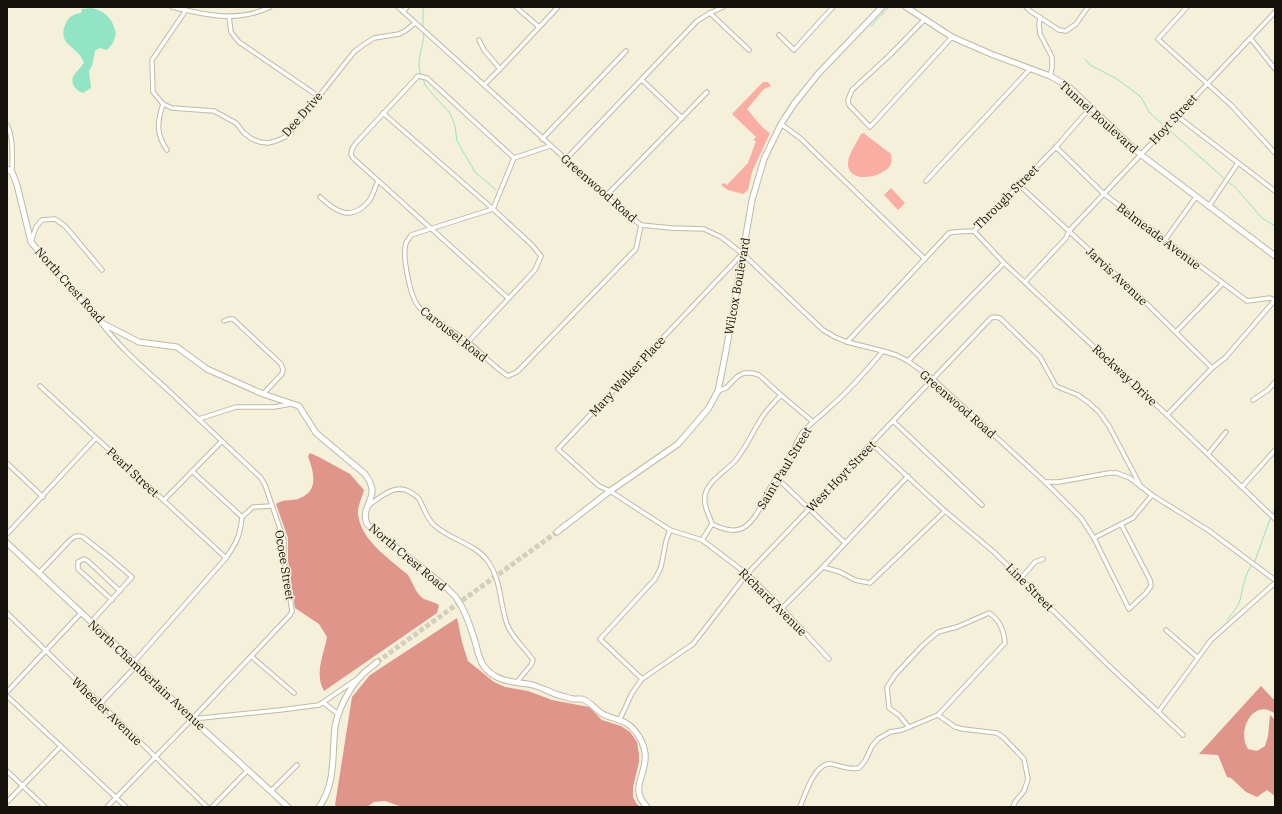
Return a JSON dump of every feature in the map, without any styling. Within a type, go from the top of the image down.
[{"type":"street","points":[[172,7],[208,15],[229,16],[247,16],[258,13],[270,7]]},
{"type":"street","name":"Greenwood Road","points":[[398,7],[542,139],[623,211],[641,225],[704,229],[721,237],[743,254],[823,330],[847,342],[883,351],[908,362],[933,379],[1045,482],[1081,518],[1094,538],[1129,609],[1146,593],[1151,586],[1150,580],[1121,524]]},
{"type":"street","points":[[403,12],[408,7]]},
{"type":"street","points":[[516,7],[539,27]]},
{"type":"street","points":[[484,85],[558,7]]},
{"type":"street","points":[[566,159],[697,21],[710,12],[723,7]]},
{"type":"street","points":[[779,35],[794,50],[833,7]]},
{"type":"street","name":"Wilcox Boulevard","points":[[557,532],[610,491],[678,444],[708,409],[718,391],[752,200],[760,169],[781,124],[794,104],[818,74],[882,7]]},
{"type":"street","name":"Tunnel Boulevard","points":[[906,7],[952,37],[1050,76],[1068,86],[1140,154],[1275,256]]},
{"type":"street","points":[[1026,7],[1059,30],[1066,31],[1076,24],[1088,7]]},
{"type":"street","points":[[1187,7],[1158,39],[1232,106],[1275,153]]},
{"type":"street","points":[[167,150],[161,141],[158,126],[159,115],[163,104],[154,92],[152,60],[186,10]]},
{"type":"street","points":[[710,12],[749,50]]},
{"type":"street","name":"Hoyt Street","points":[[1025,282],[1066,238],[1068,231],[1275,12]]},
{"type":"street","points":[[229,16],[231,32],[239,42],[318,96]]},
{"type":"street","points":[[1040,17],[1040,34],[1052,57],[1050,76]]},
{"type":"street","points":[[924,19],[891,54],[852,90],[848,100],[849,105],[870,127],[952,37]]},
{"type":"street","name":"Dee Drive","points":[[163,104],[172,108],[214,111],[236,122],[244,133],[252,139],[268,143],[284,137],[293,128],[354,52],[374,38],[400,34],[405,32],[415,23]]},
{"type":"street","points":[[1251,39],[1275,69]]},
{"type":"street","points":[[479,40],[484,50],[500,69]]},
{"type":"street","points":[[542,139],[626,51]]},
{"type":"street","points":[[926,181],[1030,69]]},
{"type":"street","points":[[508,298],[378,181],[353,158],[351,154],[356,143],[418,76],[427,78],[514,158]]},
{"type":"street","points":[[642,80],[682,118]]},
{"type":"street","points":[[606,196],[707,92]]},
{"type":"street","name":"Through Street","points":[[847,342],[949,233],[974,231],[1019,186],[1091,107]]},
{"type":"street","points":[[383,113],[493,209],[532,245],[541,256],[535,270],[468,342]]},
{"type":"street","points":[[1177,116],[1275,191]]},
{"type":"street","points":[[781,124],[800,138],[925,259]]},
{"type":"street","points":[[7,125],[12,146],[9,171]]},
{"type":"street","points":[[493,209],[514,158],[550,146]]},
{"type":"street","name":"Belmeade Avenue","points":[[1056,146],[1104,194],[1222,284],[1247,301],[1270,298],[1275,300]]},
{"type":"street","points":[[1209,206],[1238,162]]},
{"type":"street","name":"North Crest Road","points":[[9,171],[18,185],[31,242],[102,323],[139,342],[177,347],[207,369],[263,394],[294,403],[303,410],[316,433],[365,474],[370,481],[372,489],[364,518],[367,524],[447,588],[457,599],[474,638],[480,660],[485,669],[495,677],[505,681],[532,685],[573,699],[580,699],[588,702],[605,716],[620,719],[628,723],[635,730],[645,754],[638,789],[642,802],[647,807]]},
{"type":"street","points":[[320,197],[335,210],[348,214],[359,210],[369,201],[378,181]]},
{"type":"street","name":"Jarvis Avenue","points":[[1019,186],[1176,332],[1212,368]]},
{"type":"street","points":[[1165,240],[1196,197]]},
{"type":"street","name":"Carousel Road","points":[[493,209],[411,235],[406,243],[406,270],[410,290],[419,307],[468,342],[498,370],[508,376],[517,372],[636,249],[641,225]]},
{"type":"street","points":[[31,242],[36,227],[42,220],[55,219],[65,226],[102,270]]},
{"type":"street","name":"Rockway Drive","points":[[974,231],[1004,263],[1208,454],[1275,519]]},
{"type":"street","name":"Mary Walker Place","points":[[610,491],[599,486],[558,449],[743,254]]},
{"type":"street","points":[[908,362],[1004,263]]},
{"type":"street","points":[[1176,332],[1222,284]]},
{"type":"street","points":[[1166,415],[1212,368],[1225,358],[1275,300]]},
{"type":"street","points":[[933,379],[991,318],[995,316],[1000,318],[1040,357],[1056,386],[1078,395],[1099,412],[1109,426],[1141,487]]},
{"type":"street","points":[[224,321],[229,319],[233,320],[281,364],[283,369],[282,374],[263,394]]},
{"type":"street","name":"Ocoee Street","points":[[102,323],[108,332],[133,358],[261,478],[265,485],[284,540],[284,560],[292,611],[252,657],[106,807]]},
{"type":"street","name":"Saint Paul Street","points":[[712,524],[720,528],[736,531],[746,527],[754,517],[770,487],[790,458],[796,442],[802,433],[812,421],[829,408],[883,351]]},
{"type":"street","points":[[718,391],[726,388],[738,376],[744,373],[759,375],[812,421]]},
{"type":"street","name":"West Hoyt Street","points":[[642,679],[693,644],[747,574],[933,379]]},
{"type":"street","points":[[1253,400],[1268,390],[1275,382]]},
{"type":"street","name":"Pearl Street","points":[[40,386],[226,558]]},
{"type":"street","points":[[702,540],[712,524],[710,515],[705,506],[705,495],[708,487],[735,461],[750,441],[762,418],[781,395]]},
{"type":"street","points":[[199,419],[236,407],[274,407],[294,403]]},
{"type":"street","points":[[893,421],[982,505]]},
{"type":"street","points":[[1208,454],[1226,432]]},
{"type":"street","points":[[7,534],[96,438]]},
{"type":"street","points":[[164,500],[221,442]]},
{"type":"street","name":"Line Street","points":[[872,444],[944,511],[994,552],[1107,664],[1183,735]]},
{"type":"street","points":[[1242,487],[1275,450]]},
{"type":"street","points":[[7,463],[42,497]]},
{"type":"street","points":[[192,471],[242,517]]},
{"type":"street","points":[[1045,482],[1060,482],[1109,473],[1117,473],[1130,478],[1152,495],[1208,530],[1275,582],[1216,635],[1197,657],[1159,712]]},
{"type":"street","points":[[782,608],[823,567],[908,476]]},
{"type":"street","points":[[777,478],[845,543]]},
{"type":"street","points":[[367,507],[388,492],[397,489],[406,490],[418,497],[431,522],[439,530],[456,540],[472,546],[487,559],[495,574],[500,589],[503,612],[507,625],[518,643],[533,660],[531,665],[516,683]]},
{"type":"street","name":"Richard Avenue","points":[[610,491],[670,530],[702,540],[747,574],[782,608],[829,658]]},
{"type":"street","points":[[1094,538],[1133,518],[1152,495]]},
{"type":"street","points":[[100,704],[226,558],[236,544],[240,534],[242,517],[253,507],[272,506]]},
{"type":"street","points":[[823,567],[840,572],[855,580],[870,583],[944,511]]},
{"type":"street","points":[[620,719],[632,693],[642,679],[600,639],[655,579],[661,567],[666,541],[670,530]]},
{"type":"street","points":[[39,573],[70,540],[75,536],[79,536],[83,537],[132,577],[91,622]]},
{"type":"street","name":"North Chamberlain Avenue","points":[[7,543],[135,663],[192,719],[288,807]]},
{"type":"street","points":[[112,600],[78,569],[78,562],[84,559],[88,561],[120,591]]},
{"type":"street","points":[[1021,578],[1035,562],[1043,559]]},
{"type":"street","name":"Wheeler Avenue","points":[[7,613],[207,807]]},
{"type":"street","points":[[7,692],[81,613]]},
{"type":"street","points":[[800,807],[815,772],[820,767],[827,764],[852,769],[860,768],[872,746],[878,739],[890,732],[902,730],[908,726],[938,715],[1005,643],[1004,632],[995,618],[989,613],[957,627],[938,632],[895,674],[887,687],[889,708],[899,715],[908,726]]},
{"type":"street","points":[[1166,630],[1197,657]]},
{"type":"street","points":[[252,657],[294,693]]},
{"type":"street","points":[[192,719],[320,705],[361,676],[377,662]]},
{"type":"street","points":[[319,807],[327,791],[333,770],[335,727],[338,714],[361,676]]},
{"type":"street","points":[[7,696],[126,807]]},
{"type":"street","points":[[324,703],[338,714]]},
{"type":"street","points":[[938,715],[955,727],[973,731],[997,733],[1004,738],[1024,759],[1028,779],[1024,791],[1013,807]]},
{"type":"street","points":[[7,802],[61,746]]},
{"type":"street","points":[[271,791],[297,765]]},
{"type":"street","points":[[212,807],[248,770]]},
{"type":"street","points":[[7,771],[45,807]]},
{"type":"shaded area","points":[[91,8],[101,11],[108,16],[113,24],[116,34],[113,43],[107,50],[99,48],[95,51],[92,66],[89,71],[91,88],[83,93],[78,91],[72,80],[74,75],[84,63],[78,53],[66,42],[63,32],[69,18],[73,15],[81,13],[82,9]]},
{"type":"shaded area","points":[[763,82],[768,82],[771,86],[764,89],[747,109],[770,133],[752,172],[748,190],[743,194],[728,190],[722,186],[722,184],[724,183],[727,185],[748,163],[756,141],[753,140],[756,137],[732,114]]},
{"type":"shaded area","points":[[864,133],[891,154],[891,164],[888,169],[868,177],[855,175],[850,171],[848,165],[849,157],[853,149],[861,134]]},
{"type":"shaded area","points":[[891,188],[905,203],[898,210],[884,195]]},
{"type":"shaded area","points":[[310,453],[350,474],[364,490],[359,505],[358,514],[360,524],[370,541],[377,549],[408,575],[421,597],[439,605],[437,613],[324,691],[321,684],[320,671],[327,637],[319,624],[295,608],[288,560],[288,538],[276,504],[282,501],[300,498],[306,495],[310,490],[313,485],[313,474],[308,456]]},
{"type":"shaded area","points":[[457,618],[468,661],[494,682],[505,687],[528,691],[552,700],[589,707],[602,720],[621,726],[630,732],[637,742],[639,754],[639,762],[633,787],[633,797],[640,807],[402,807],[385,801],[374,802],[367,807],[337,807],[335,805],[352,697],[370,675]]},
{"type":"shaded area","points":[[1261,686],[1275,701],[1275,714],[1267,710],[1260,710],[1254,713],[1249,718],[1246,726],[1244,734],[1245,742],[1248,749],[1257,751],[1265,746],[1268,736],[1270,715],[1275,720],[1275,796],[1267,790],[1257,797],[1246,792],[1231,778],[1227,777],[1218,755],[1199,754]]},
{"type":"waterway","points":[[423,28],[424,7]]},
{"type":"waterway","points":[[871,26],[889,7]]},
{"type":"waterway","points":[[421,75],[419,69],[419,58],[424,32]]},
{"type":"waterway","points":[[1085,59],[1090,65],[1117,79],[1141,97],[1149,112],[1164,126]]},
{"type":"waterway","points":[[423,78],[425,85],[450,113],[455,126],[457,141],[475,172],[496,190]]},
{"type":"waterway","points":[[1168,129],[1225,179]]},
{"type":"waterway","points":[[1227,181],[1235,187],[1262,218],[1275,226]]},
{"type":"waterway","points":[[1273,513],[1275,509]]},
{"type":"waterway","points":[[1255,561],[1270,519]]},
{"type":"waterway","points":[[1228,619],[1239,603],[1245,578],[1251,566]]},
{"type":"tunnel","points":[[377,662],[557,532]]}]
